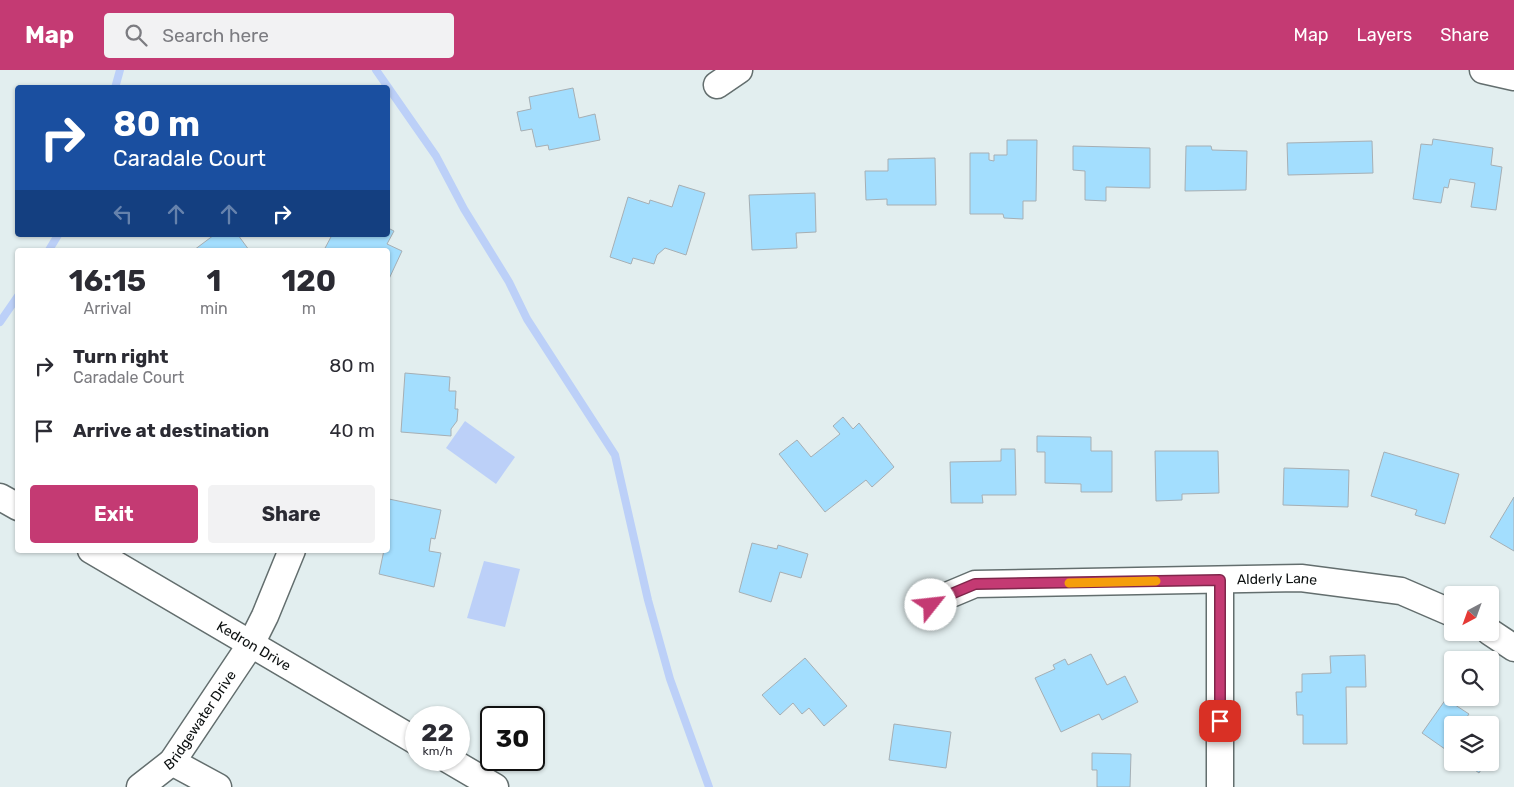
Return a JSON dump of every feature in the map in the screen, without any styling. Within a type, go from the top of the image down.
[{"type":"street","points":[[717,85],[739,70]]},
{"type":"street","points":[[1483,70],[1514,76]]},
{"type":"street","points":[[0,497],[15,505]]},
{"type":"street","name":"Kedron Drive","points":[[96,553],[405,734]]},
{"type":"street","name":"Bridgewater Drive","points":[[140,787],[172,762],[251,644],[265,616],[291,553]]},
{"type":"street","name":"Alderly Lane","points":[[923,611],[944,597],[975,584],[1301,578],[1403,592],[1444,610]]},
{"type":"street","points":[[1220,580],[1220,787]]},
{"type":"street","points":[[1499,638],[1514,648]]},
{"type":"street","points":[[172,762],[218,787]]},
{"type":"street","points":[[468,771],[496,787]]},
{"type":"water","points":[[465,421],[515,457],[496,484],[446,448]]},
{"type":"water","points":[[484,561],[520,569],[505,627],[467,618]]},
{"type":"building","points":[[573,88],[579,118],[595,114],[600,140],[549,150],[548,145],[536,147],[532,129],[521,131],[517,112],[531,109],[529,97]]},
{"type":"building","points":[[1433,139],[1493,148],[1491,165],[1502,167],[1496,210],[1471,207],[1475,183],[1450,179],[1448,188],[1444,187],[1441,203],[1413,199],[1421,144],[1432,145]]},
{"type":"building","points":[[1007,140],[1037,140],[1036,201],[1023,201],[1023,219],[1004,218],[1003,214],[970,214],[970,153],[989,153],[989,160],[994,161],[994,155],[1007,155]]},
{"type":"building","points":[[1372,141],[1373,173],[1288,175],[1287,143]]},
{"type":"building","points":[[1073,146],[1150,148],[1150,188],[1106,187],[1106,201],[1085,200],[1085,171],[1073,170]]},
{"type":"building","points":[[1186,146],[1211,146],[1212,150],[1247,151],[1246,190],[1185,191]]},
{"type":"building","points":[[935,158],[936,205],[887,205],[887,199],[866,200],[865,171],[888,171],[888,159]]},
{"type":"building","points":[[679,185],[705,193],[686,255],[665,248],[657,255],[654,264],[633,258],[631,264],[610,257],[628,197],[649,204],[650,200],[672,207]]},
{"type":"building","points":[[815,193],[816,232],[796,233],[797,248],[752,250],[749,195]]},
{"type":"building","points":[[390,229],[394,231],[387,244],[402,251],[390,277],[390,248],[325,248],[331,237],[390,237]]},
{"type":"building","points":[[211,237],[239,237],[248,248],[197,248]]},
{"type":"building","points":[[405,373],[450,377],[449,391],[456,391],[455,409],[458,409],[457,421],[451,429],[451,436],[401,432]]},
{"type":"building","points":[[843,417],[853,429],[859,423],[894,467],[872,487],[866,480],[825,512],[779,454],[797,440],[811,457],[840,434],[833,426]]},
{"type":"building","points":[[1037,436],[1091,437],[1091,451],[1112,451],[1112,492],[1081,492],[1081,484],[1045,483],[1045,452],[1037,452]]},
{"type":"building","points":[[1001,449],[1015,449],[1016,495],[982,495],[983,503],[951,503],[950,462],[1001,461]]},
{"type":"building","points":[[1155,451],[1218,451],[1219,493],[1182,494],[1182,500],[1156,501]]},
{"type":"building","points":[[1384,452],[1459,474],[1445,524],[1415,515],[1417,510],[1371,496]]},
{"type":"building","points":[[1284,468],[1349,470],[1348,507],[1283,505]]},
{"type":"building","points":[[1514,497],[1514,551],[1490,537]]},
{"type":"building","points":[[390,499],[441,510],[435,539],[431,538],[429,551],[441,553],[434,587],[379,574],[383,553],[390,553]]},
{"type":"building","points":[[752,543],[777,549],[778,545],[808,554],[801,578],[780,572],[771,602],[739,592]]},
{"type":"building","points":[[1091,654],[1107,685],[1125,676],[1138,702],[1102,720],[1099,714],[1061,732],[1035,678],[1055,669],[1053,665],[1065,659],[1068,665]]},
{"type":"building","points":[[1365,655],[1366,687],[1346,687],[1347,744],[1303,744],[1303,715],[1297,715],[1296,692],[1302,692],[1302,674],[1331,673],[1330,656]]},
{"type":"building","points":[[805,658],[847,706],[824,726],[809,708],[802,714],[793,703],[780,715],[762,695]]},
{"type":"building","points":[[1444,702],[1444,706],[1457,706],[1469,714],[1468,716],[1444,716],[1444,748],[1422,733]]},
{"type":"building","points":[[894,724],[951,732],[946,768],[889,760]]},
{"type":"building","points":[[1092,753],[1131,754],[1130,787],[1097,787],[1097,770],[1092,770]]},
{"type":"waterway","points":[[116,85],[120,70]]},
{"type":"waterway","points":[[376,70],[386,85]]},
{"type":"waterway","points":[[390,90],[436,156],[464,209],[509,282],[527,319],[615,455],[648,600],[670,679],[709,787]]},
{"type":"waterway","points":[[50,248],[57,237]]},
{"type":"waterway","points":[[0,322],[15,300]]},
{"type":"slow traffic","points":[[1069,583],[1156,581]]},
{"type":"route","points":[[931,605],[944,597],[975,584],[1220,580],[1220,721]]}]
